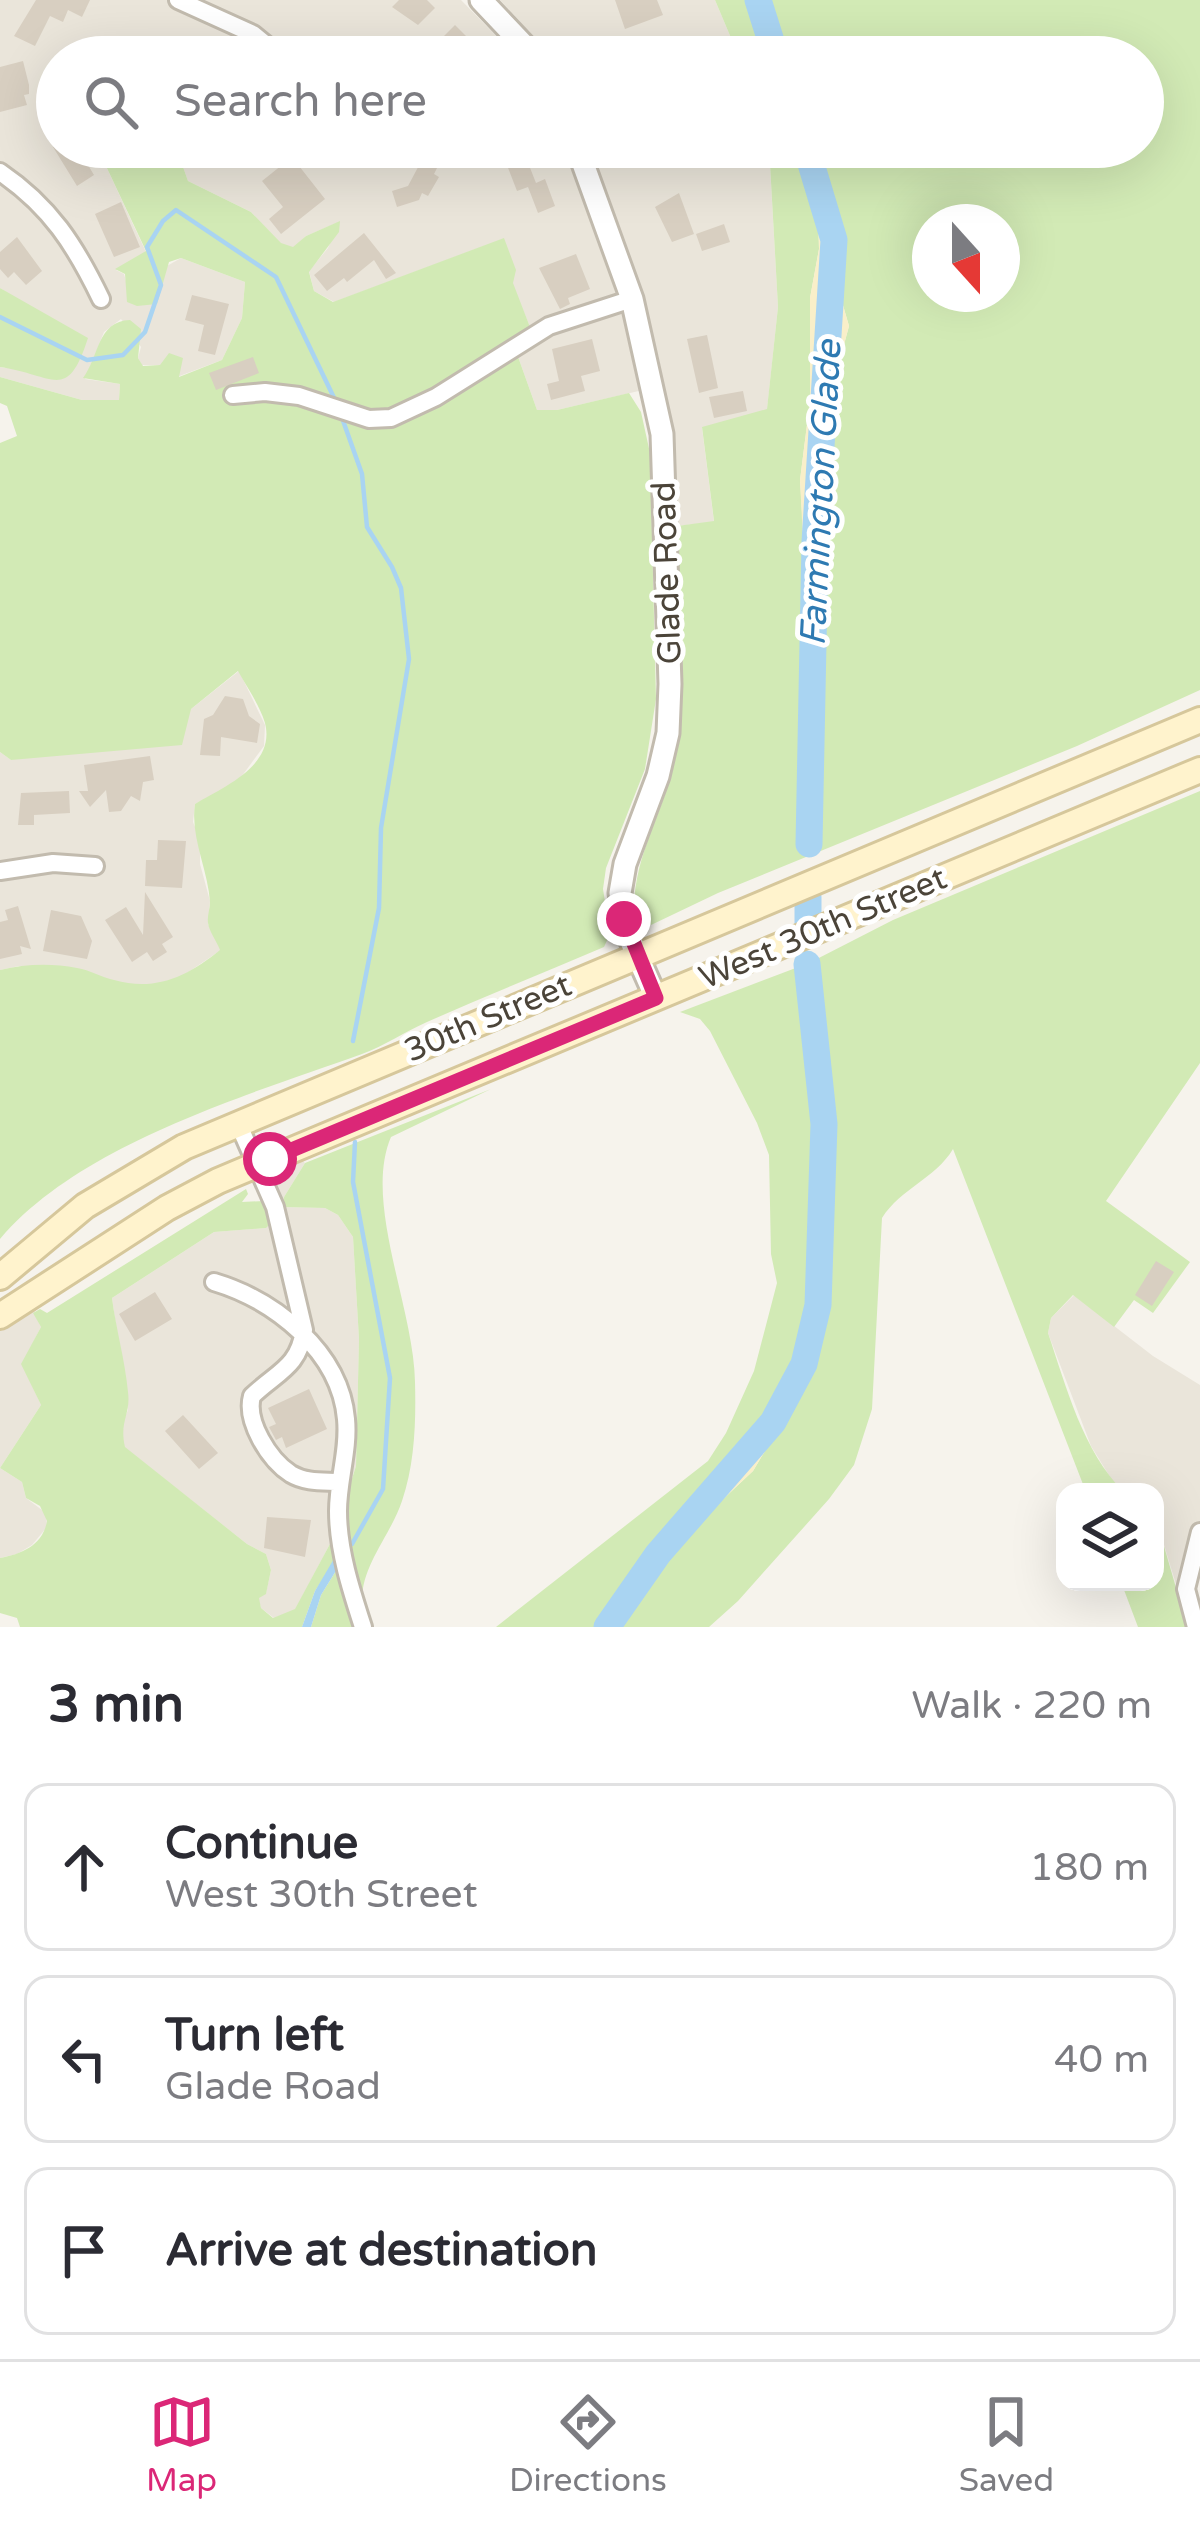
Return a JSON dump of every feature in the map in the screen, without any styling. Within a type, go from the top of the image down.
[{"type":"main road","name":"30th Street","points":[[0,1276],[85,1206],[184,1147],[1200,720]]},
{"type":"main road","name":"West 30th Street","points":[[0,1316],[167,1208],[256,1165],[1200,770]]},
{"type":"street","points":[[178,0],[255,36]]},
{"type":"street","points":[[481,0],[515,36]]},
{"type":"street","name":"Glade Road","points":[[585,168],[632,298],[662,434],[670,684],[663,758],[620,883],[626,930],[656,998]]},
{"type":"street","points":[[0,172],[30,192],[52,215],[101,299]]},
{"type":"street","points":[[233,395],[265,392],[299,397],[369,419],[391,418],[436,397],[549,326],[632,298]]},
{"type":"street","points":[[0,871],[53,863],[95,866]]},
{"type":"street","points":[[238,1123],[275,1207],[300,1304],[303,1336],[292,1364],[253,1396],[250,1417],[290,1473],[309,1481],[340,1481]]},
{"type":"street","points":[[214,1282],[248,1292],[280,1314],[327,1364],[344,1399],[347,1423],[338,1511],[346,1573],[363,1627]]},
{"type":"street","points":[[1196,1627],[1186,1589],[1200,1532]]},
{"type":"shaded area","points":[[0,0],[461,0],[496,36],[36,36],[36,168],[107,168],[146,252],[116,270],[124,274],[128,288],[181,258],[245,282],[242,318],[222,360],[177,377],[160,365],[142,365],[138,358],[141,347],[121,319],[104,332],[85,379],[120,384],[119,400],[82,400],[0,377],[25,305],[0,288]]},
{"type":"shaded area","points":[[500,0],[715,0],[730,36],[533,36]]},
{"type":"shaded area","points":[[183,168],[571,168],[621,291],[530,327],[512,283],[503,239],[334,302],[314,291],[309,271],[328,248],[339,222],[306,236],[294,248],[281,244],[251,212],[188,181]]},
{"type":"shaded area","points":[[598,168],[770,168],[778,307],[767,410],[702,428],[714,522],[677,526],[674,443],[640,286]]},
{"type":"shaded area","points":[[624,306],[643,390],[557,410],[537,410],[516,351],[549,332]]},
{"type":"shaded area","points":[[239,671],[265,725],[264,746],[236,784],[195,804],[193,822],[210,901],[208,924],[221,950],[181,977],[154,985],[19,966],[0,970],[0,752],[11,760],[191,709]]},
{"type":"shaded area","points":[[302,1160],[305,1163],[282,1207],[325,1208],[338,1215],[353,1237],[359,1339],[356,1466],[331,1542],[295,1610],[274,1618],[261,1608],[258,1597],[266,1593],[271,1570],[266,1554],[124,1447],[120,1428],[128,1410],[112,1298],[214,1232],[266,1228],[268,1209],[254,1180]]},
{"type":"shaded area","points":[[1074,1295],[1153,1356],[1200,1385],[1200,1566],[1189,1627],[1164,1545],[1164,1483],[1112,1480],[1091,1446],[1048,1333],[1051,1318]]},
{"type":"shaded area","points":[[38,1307],[34,1313],[41,1327],[22,1364],[41,1405],[0,1468],[0,1329]]},
{"type":"shaded area","points":[[0,1468],[22,1482],[26,1498],[46,1513],[47,1527],[32,1545],[0,1558]]},
{"type":"green space","points":[[715,0],[746,0],[759,36],[730,36]]},
{"type":"green space","points":[[771,0],[1200,0],[1200,690],[651,925],[634,907],[640,866],[677,748],[682,665],[677,526],[714,521],[702,427],[767,409],[778,307],[770,168],[806,168],[818,212],[819,249],[810,298],[810,401],[800,480],[807,593],[804,835],[818,814],[821,499],[832,389],[849,326],[840,295],[839,234],[819,168],[1164,168],[1164,36],[779,36]]},
{"type":"green space","points":[[107,168],[183,168],[188,181],[251,212],[281,243],[293,247],[340,221],[339,232],[309,272],[314,291],[333,302],[504,238],[516,270],[513,283],[530,327],[621,291],[624,306],[549,332],[516,351],[537,410],[557,410],[629,393],[641,412],[650,453],[656,699],[645,769],[606,868],[603,889],[610,934],[604,947],[370,1051],[168,1126],[74,1176],[34,1205],[0,1239],[0,970],[58,965],[129,983],[158,983],[183,974],[220,950],[208,923],[210,902],[195,829],[195,804],[245,773],[263,751],[266,738],[263,717],[238,671],[191,709],[182,745],[11,760],[0,752],[0,443],[17,436],[7,406],[0,403],[0,377],[82,400],[119,400],[120,384],[83,378],[111,327],[130,320],[141,329],[138,358],[143,366],[160,365],[169,353],[183,358],[179,377],[222,360],[242,318],[245,282],[181,258],[169,262],[157,304],[127,302],[125,274],[115,269],[146,251]]},
{"type":"green space","points":[[0,288],[88,338],[65,378],[0,367]]},
{"type":"green space","points":[[1200,791],[1200,1063],[1106,1201],[1190,1262],[1153,1313],[1134,1300],[1114,1327],[1073,1295],[1051,1318],[1048,1333],[1087,1438],[1116,1483],[1083,1483],[953,1149],[882,1218],[872,1409],[854,1465],[738,1601],[709,1627],[618,1627],[669,1550],[753,1471],[805,1384],[833,1240],[828,1106],[811,962],[893,920]]},
{"type":"green space","points":[[801,966],[817,1120],[813,1270],[803,1349],[785,1388],[744,1452],[636,1572],[597,1627],[496,1627],[708,1461],[726,1433],[754,1371],[777,1283],[771,1254],[769,1155],[710,1031],[700,1019],[680,1012]]},
{"type":"green space","points":[[491,1089],[391,1137],[384,1163],[386,1224],[413,1353],[415,1427],[402,1501],[366,1575],[362,1602],[352,1584],[344,1504],[356,1466],[359,1339],[353,1237],[338,1215],[325,1208],[282,1207],[284,1197],[305,1163]]},
{"type":"green space","points":[[246,1189],[242,1202],[264,1201],[270,1224],[266,1228],[214,1232],[112,1298],[128,1392],[125,1447],[266,1554],[271,1570],[266,1594],[259,1598],[261,1608],[273,1618],[295,1609],[331,1542],[340,1553],[315,1591],[302,1627],[20,1627],[17,1618],[0,1613],[0,1558],[30,1547],[47,1521],[40,1506],[26,1498],[22,1482],[0,1468],[41,1405],[21,1364],[41,1327],[33,1313],[40,1309],[47,1313]]},
{"type":"green space","points":[[1164,1546],[1189,1627],[1138,1627],[1124,1591],[1164,1591]]},
{"type":"green space","points":[[342,1561],[358,1627],[311,1627],[321,1595]]},
{"type":"sand","points":[[746,0],[771,0],[779,36],[759,36]]},
{"type":"sand","points":[[805,168],[819,168],[839,234],[840,295],[849,326],[832,389],[825,444],[818,814],[809,844],[803,824],[808,643],[800,480],[810,401],[810,298],[819,249],[818,212]]},
{"type":"sand","points":[[811,962],[828,1106],[833,1240],[827,1316],[805,1384],[753,1471],[669,1550],[618,1627],[597,1627],[657,1540],[707,1484],[744,1452],[785,1389],[803,1349],[813,1270],[817,1120],[801,966]]},
{"type":"water","points":[[335,1557],[342,1561],[321,1595],[311,1627],[302,1627],[315,1591]]},
{"type":"building","points":[[36,0],[90,0],[82,17],[68,10],[63,22],[50,16],[35,46],[14,36]]},
{"type":"building","points":[[399,0],[427,0],[435,8],[418,25],[392,7]]},
{"type":"building","points":[[615,0],[657,0],[663,15],[625,29]]},
{"type":"building","points":[[455,25],[466,36],[444,36]]},
{"type":"building","points":[[23,61],[29,85],[29,94],[24,95],[27,105],[0,112],[0,67]]},
{"type":"building","points":[[66,168],[90,168],[94,175],[77,186]]},
{"type":"building","points":[[278,168],[301,168],[325,199],[281,234],[269,219],[283,207],[262,181]]},
{"type":"building","points":[[418,168],[437,168],[434,174],[439,177],[428,196],[422,193],[419,200],[397,207],[392,191],[408,186]]},
{"type":"building","points":[[508,168],[530,168],[536,183],[545,179],[555,206],[538,213],[528,187],[517,191]]},
{"type":"building","points":[[679,193],[694,234],[672,242],[655,207]]},
{"type":"building","points":[[121,202],[140,247],[114,257],[95,214]]},
{"type":"building","points":[[724,224],[730,242],[702,251],[696,234]]},
{"type":"building","points":[[364,233],[396,273],[386,279],[374,260],[327,291],[314,275]]},
{"type":"building","points":[[17,237],[42,271],[26,285],[14,272],[8,278],[0,269],[0,252]]},
{"type":"building","points":[[576,254],[590,289],[568,298],[570,304],[560,309],[539,268]]},
{"type":"building","points":[[192,295],[229,304],[215,355],[198,351],[204,325],[185,320]]},
{"type":"building","points":[[707,335],[718,388],[699,393],[687,339]]},
{"type":"building","points":[[592,339],[600,371],[581,376],[585,391],[551,400],[547,384],[559,381],[552,349]]},
{"type":"building","points":[[253,357],[259,373],[216,390],[209,373]]},
{"type":"building","points":[[743,391],[747,411],[714,418],[709,397]]},
{"type":"building","points":[[225,696],[243,699],[249,716],[260,724],[257,743],[221,737],[220,756],[200,755],[204,719],[213,715]]},
{"type":"building","points":[[150,756],[154,780],[143,782],[140,801],[131,796],[121,811],[109,812],[106,790],[90,807],[79,791],[88,791],[84,765]]},
{"type":"building","points":[[69,791],[70,813],[34,815],[34,825],[18,825],[21,793]]},
{"type":"building","points":[[158,840],[186,841],[182,888],[145,886],[146,860],[157,860]]},
{"type":"building","points":[[145,892],[173,937],[162,944],[167,952],[153,961],[147,952],[132,962],[105,920],[126,907],[143,935]]},
{"type":"building","points":[[18,906],[31,949],[20,946],[22,954],[0,959],[0,922],[8,920],[5,910]]},
{"type":"building","points":[[51,910],[81,916],[92,941],[87,959],[43,951]]},
{"type":"building","points":[[1156,1261],[1174,1272],[1152,1306],[1135,1295]]},
{"type":"building","points":[[155,1292],[172,1319],[135,1341],[119,1314]]},
{"type":"building","points":[[309,1389],[327,1429],[286,1448],[282,1437],[276,1440],[269,1427],[276,1424],[268,1408]]},
{"type":"building","points":[[183,1415],[218,1453],[199,1469],[165,1431]]},
{"type":"building","points":[[267,1517],[311,1520],[305,1557],[264,1548]]},
{"type":"waterway","name":"Farmington Glade","points":[[758,0],[769,36]]},
{"type":"waterway","name":"Farmington Glade","points":[[809,844],[815,542],[834,240],[812,168]]},
{"type":"waterway","points":[[0,317],[87,360],[123,355],[145,332],[161,285],[147,247],[176,210],[276,277],[337,404]]},
{"type":"waterway","points":[[341,415],[362,474],[367,527],[401,588],[409,659],[381,828],[379,908],[353,1041]]},
{"type":"waterway","name":"Farmington Glade","points":[[808,897],[808,926]]},
{"type":"waterway","name":"Farmington Glade","points":[[607,1627],[658,1554],[773,1422],[804,1364],[818,1305],[824,1124],[807,964]]},
{"type":"waterway","points":[[352,1544],[383,1489],[390,1378],[353,1182],[355,1142]]},
{"type":"route","points":[[270,1159],[656,998],[624,919]]}]
